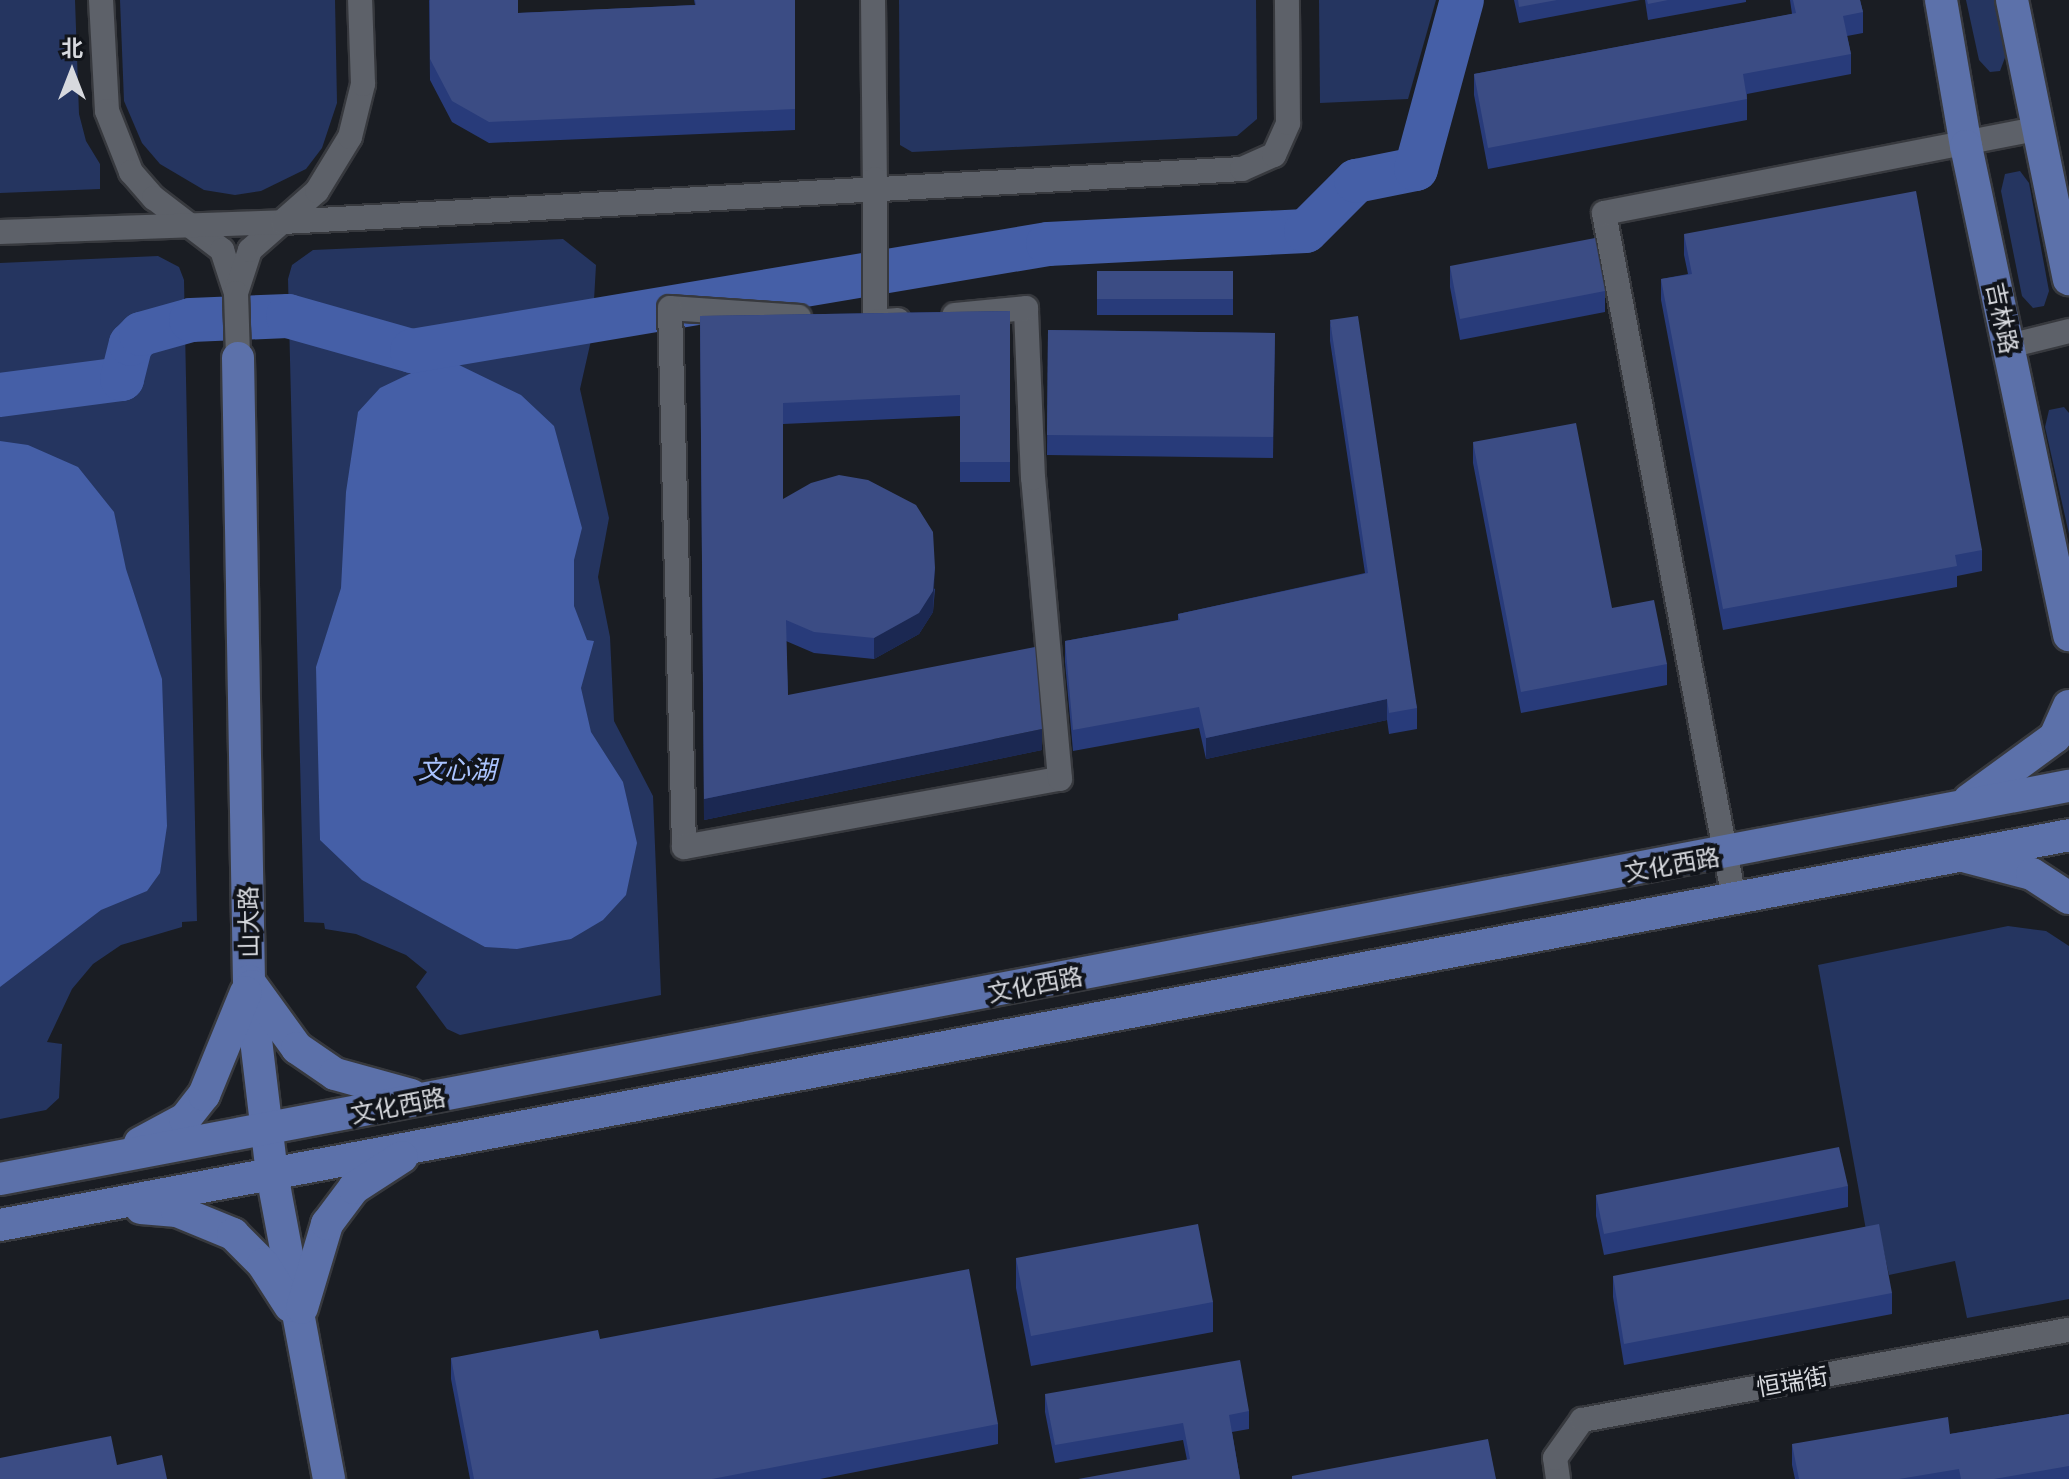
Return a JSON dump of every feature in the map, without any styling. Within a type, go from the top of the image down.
[{"type":"main road","name":"吉林路","points":[[1941,0],[1966,146],[2069,635]]},
{"type":"main road","points":[[2012,0],[2069,279]]},
{"type":"main road","name":"山大路","points":[[238,358],[249,981],[272,1174],[329,1479]]},
{"type":"main road","points":[[1955,809],[2055,737],[2069,706]]},
{"type":"main road","name":"文化西路","points":[[0,1179],[1729,854],[2069,786]]},
{"type":"main road","name":"文化西路","points":[[0,1225],[2069,835]]},
{"type":"main road","points":[[1960,855],[2032,874],[2069,898]]},
{"type":"main road","points":[[249,981],[297,1048],[335,1074],[369,1087],[429,1099]]},
{"type":"main road","points":[[76,1165],[152,1139],[185,1119],[215,1077],[249,981]]},
{"type":"main road","points":[[300,1322],[327,1224],[354,1188],[402,1156],[446,1141]]},
{"type":"main road","points":[[77,1210],[148,1207],[209,1220],[233,1234],[263,1264],[300,1322]]},
{"type":"street","points":[[101,0],[107,111],[131,172],[154,198],[196,225],[222,250],[236,293],[238,358]]},
{"type":"street","points":[[236,293],[250,250],[317,191],[332,171],[356,115],[363,84],[360,0]]},
{"type":"street","points":[[873,0],[875,322]]},
{"type":"street","points":[[0,232],[283,222],[875,184],[1242,169],[1274,155],[1288,123],[1287,0]]},
{"type":"street","points":[[1734,898],[1729,854],[1604,213],[1966,146],[2037,129]]},
{"type":"street","points":[[154,198],[196,215],[236,223],[273,216],[317,191]]},
{"type":"street","points":[[670,308],[875,322],[1026,308],[1033,478],[1060,779],[684,847],[670,308]]},
{"type":"street","points":[[2009,346],[2069,331]]},
{"type":"street","name":"恒瑞街","points":[[1558,1479],[1555,1458],[1582,1420],[2069,1330]]},
{"type":"shaded area","points":[[0,0],[75,0],[79,114],[86,141],[100,164],[100,189],[0,193]]},
{"type":"shaded area","points":[[120,0],[335,0],[337,103],[322,148],[306,169],[261,191],[235,195],[204,190],[160,164],[142,143],[124,101]]},
{"type":"shaded area","points":[[899,0],[1256,0],[1257,119],[1237,136],[912,152],[900,145]]},
{"type":"shaded area","points":[[1319,0],[1436,0],[1408,99],[1320,103]]},
{"type":"shaded area","points":[[1966,0],[1995,0],[2006,55],[2000,71],[1990,72],[1979,60]]},
{"type":"shaded area","points":[[2020,171],[2029,183],[2049,291],[2044,306],[2033,308],[2022,296],[2001,191],[2005,174]]},
{"type":"shaded area","points":[[563,239],[596,265],[592,336],[580,389],[609,518],[598,577],[610,637],[614,721],[653,796],[661,995],[460,1035],[447,1029],[416,987],[427,972],[406,955],[356,934],[325,929],[324,923],[304,922],[288,279],[292,265],[313,250]]},
{"type":"shaded area","points":[[158,256],[179,267],[184,280],[197,921],[182,922],[182,927],[121,945],[93,964],[72,989],[47,1042],[62,1044],[59,1098],[46,1110],[0,1119],[0,263]]},
{"type":"shaded area","points":[[2064,407],[2069,413],[2069,534],[2045,427],[2049,410]]},
{"type":"shaded area","points":[[2008,926],[2046,931],[2069,946],[2069,1299],[1967,1318],[1955,1261],[1889,1275],[1881,1239],[1868,1241],[1818,965]]},
{"type":"water","name":"文心湖","points":[[430,364],[457,364],[521,395],[554,426],[582,528],[574,560],[574,606],[587,640],[594,641],[581,688],[591,732],[623,782],[637,843],[626,895],[603,920],[571,939],[517,949],[485,947],[362,880],[320,840],[316,667],[341,588],[346,492],[358,412],[380,388]]},
{"type":"water","points":[[0,441],[28,445],[78,467],[114,512],[126,569],[162,679],[167,826],[160,873],[147,891],[101,910],[0,987]]},
{"type":"building","points":[[430,0],[518,0],[518,13],[696,5],[695,0],[795,0],[795,109],[489,122],[452,101],[430,59]]},
{"type":"building","points":[[1518,0],[1557,0],[1519,7]]},
{"type":"building","points":[[1647,0],[1668,0],[1648,4]]},
{"type":"building","points":[[1793,0],[1860,0],[1863,12],[1843,16],[1851,54],[1743,74],[1747,99],[1488,148],[1474,74],[1796,13]]},
{"type":"building","points":[[1916,191],[1982,550],[1955,555],[1957,566],[1723,609],[1661,279],[1692,274],[1684,234]]},
{"type":"building","points":[[1595,238],[1605,291],[1460,319],[1450,266]]},
{"type":"building","points":[[1097,271],[1233,271],[1233,299],[1097,299]]},
{"type":"building","points":[[1010,311],[1010,462],[960,462],[960,395],[783,403],[783,499],[811,483],[839,475],[868,480],[916,505],[933,532],[935,568],[933,591],[919,613],[874,638],[814,632],[786,620],[788,695],[1035,647],[1042,729],[704,799],[700,316]]},
{"type":"building","points":[[1358,316],[1417,708],[1389,713],[1387,699],[1206,738],[1199,707],[1073,730],[1065,641],[1180,620],[1178,614],[1368,573],[1330,320]]},
{"type":"building","points":[[1048,330],[1275,333],[1273,437],[1047,435]]},
{"type":"building","points":[[1576,423],[1612,608],[1654,600],[1667,664],[1521,692],[1473,442]]},
{"type":"building","points":[[1839,1147],[1848,1186],[1604,1234],[1596,1195]]},
{"type":"building","points":[[1198,1224],[1213,1302],[1031,1336],[1016,1258]]},
{"type":"building","points":[[1879,1224],[1892,1293],[1624,1344],[1613,1276]]},
{"type":"building","points":[[969,1269],[998,1424],[712,1479],[474,1479],[451,1358],[598,1330],[600,1339]]},
{"type":"building","points":[[1240,1360],[1249,1411],[1229,1415],[1240,1479],[1078,1479],[1190,1459],[1183,1423],[1055,1445],[1045,1394]]},
{"type":"building","points":[[2069,1414],[2069,1466],[1994,1479],[1961,1479],[1959,1469],[1899,1479],[1799,1479],[1792,1444],[1948,1417],[1950,1434]]},
{"type":"building","points":[[111,1436],[117,1465],[162,1455],[167,1479],[0,1479],[0,1458]]},
{"type":"building","points":[[1488,1439],[1496,1479],[1292,1479],[1292,1476]]},
{"type":"waterway","points":[[0,395],[122,379],[131,344],[141,334],[191,320],[288,316],[412,351],[1048,244],[1306,231],[1356,181],[1416,169],[1462,0]]}]
